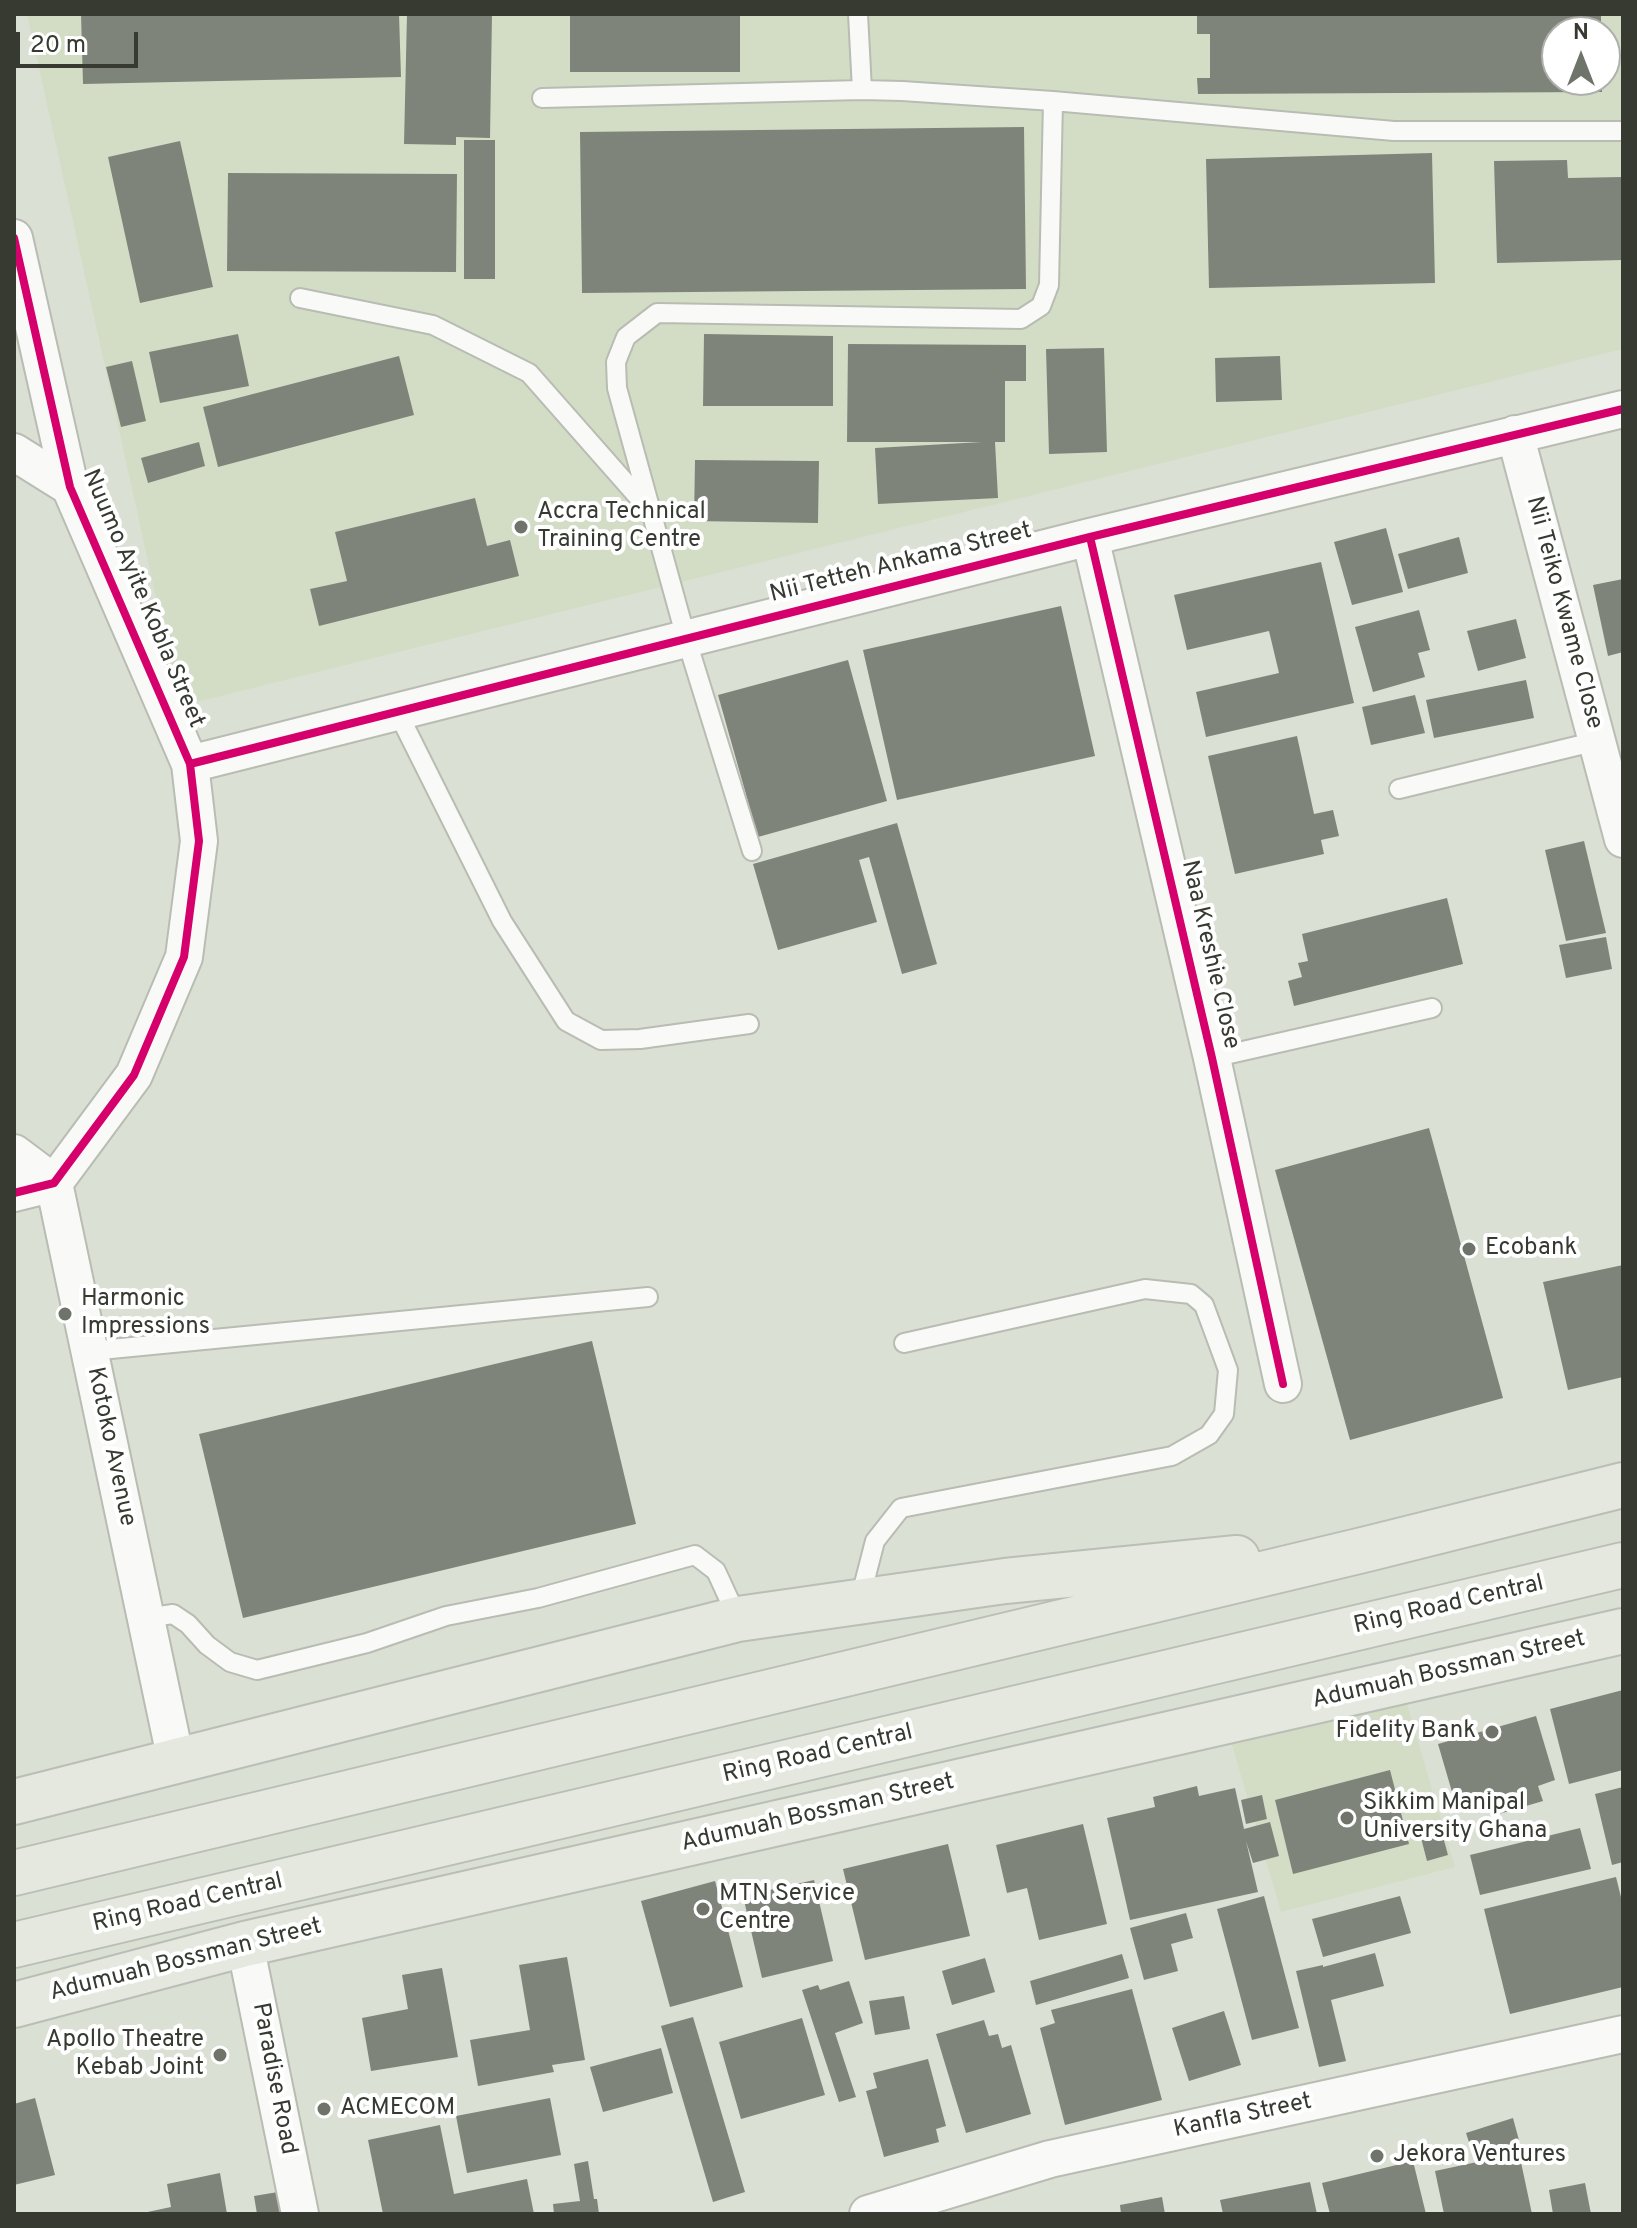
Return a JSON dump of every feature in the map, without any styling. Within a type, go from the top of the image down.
[{"type":"main road","points":[[14,1873],[1623,1485]]},
{"type":"main road","points":[[14,1802],[738,1619],[1005,1581],[1173,1563],[1367,1549]]},
{"type":"main road","name":"Ring Road Central","points":[[14,1945],[1623,1565]]},
{"type":"main road","name":"Adumuah Bossman Street","points":[[14,2005],[245,1944],[1623,1631]]},
{"type":"street","name":"Nuumo Ayite Kobla Street","points":[[14,238],[70,487],[190,764],[199,841],[184,957],[134,1075],[54,1183]]},
{"type":"street","name":"Nii Tetteh Ankama Street","points":[[190,764],[1090,537],[1623,409]]},
{"type":"street","name":"Nii Teiko Kwame Close","points":[[1515,434],[1623,839]]},
{"type":"street","points":[[14,452],[70,487]]},
{"type":"street","name":"Naa Kreshie Close","points":[[1090,537],[1212,1058],[1283,1384]]},
{"type":"street","points":[[14,1153],[54,1183]]},
{"type":"street","points":[[14,1193],[54,1183]]},
{"type":"street","name":"Kotoko Avenue","points":[[54,1183],[176,1761]]},
{"type":"street","name":"Paradise Road","points":[[245,1944],[300,2214]]},
{"type":"street","name":"Kanfla Street","points":[[868,2214],[1050,2159],[1623,2034]]},
{"type":"lane","points":[[858,14],[862,90]]},
{"type":"lane","points":[[542,98],[902,91],[1394,131],[1623,131]]},
{"type":"lane","points":[[752,851],[686,638],[617,388],[616,362],[626,337],[657,313],[1021,319],[1041,306],[1049,285],[1053,101]]},
{"type":"lane","points":[[300,298],[433,325],[529,373],[651,512]]},
{"type":"lane","points":[[397,711],[502,921],[566,1021],[601,1040],[640,1039],[749,1024]]},
{"type":"lane","points":[[1399,789],[1597,741]]},
{"type":"lane","points":[[1212,1058],[1432,1008]]},
{"type":"lane","points":[[859,1602],[875,1541],[901,1508],[1172,1456],[1209,1435],[1224,1414],[1228,1370],[1204,1305],[1191,1294],[1145,1289],[904,1343]]},
{"type":"lane","points":[[90,1351],[648,1297]]},
{"type":"lane","points":[[146,1618],[173,1614],[230,1662],[257,1670],[367,1643],[446,1616],[538,1598],[695,1555],[716,1571],[738,1619]]},
{"type":"shaded area","name":"Accra Technical Training Centre","points":[[27,14],[1623,14],[1623,349],[180,706]]},
{"type":"shaded area","name":"Sikkim Manipal University Ghana","points":[[1405,1697],[1455,1867],[1281,1912],[1230,1738]]},
{"type":"building","points":[[81,14],[399,14],[401,77],[83,84]]},
{"type":"building","points":[[407,14],[492,14],[490,138],[456,137],[456,145],[404,144]]},
{"type":"building","points":[[570,14],[740,14],[740,72],[570,72]]},
{"type":"building","points":[[1197,15],[1601,16],[1541,16],[1541,92],[1198,94],[1197,78],[1210,78],[1210,34],[1197,34]]},
{"type":"building","points":[[1024,127],[1026,289],[582,293],[580,132]]},
{"type":"building","points":[[464,140],[495,140],[495,279],[464,279]]},
{"type":"building","points":[[180,141],[213,287],[140,303],[108,157]]},
{"type":"building","points":[[1432,153],[1435,283],[1209,288],[1206,159]]},
{"type":"building","points":[[1567,160],[1568,178],[1623,177],[1623,260],[1497,263],[1494,161]]},
{"type":"building","points":[[228,173],[457,174],[456,272],[227,271]]},
{"type":"building","points":[[238,334],[249,386],[160,403],[149,352]]},
{"type":"building","points":[[704,334],[833,336],[833,406],[703,406]]},
{"type":"building","points":[[848,344],[1026,345],[1026,381],[1005,381],[1005,442],[995,442],[998,498],[878,504],[875,448],[982,442],[847,442]]},
{"type":"building","points":[[1104,348],[1107,452],[1049,454],[1046,349]]},
{"type":"building","points":[[399,356],[414,415],[218,467],[203,407]]},
{"type":"building","points":[[1280,356],[1282,400],[1216,402],[1215,358]]},
{"type":"building","points":[[132,361],[146,421],[121,427],[106,367]]},
{"type":"building","points":[[199,442],[205,466],[148,483],[141,458]]},
{"type":"building","points":[[695,460],[819,461],[818,523],[694,521]]},
{"type":"building","points":[[475,498],[487,546],[510,540],[519,576],[319,626],[310,589],[347,581],[335,532]]},
{"type":"building","points":[[1386,528],[1403,592],[1352,605],[1334,542]]},
{"type":"building","points":[[1459,537],[1468,573],[1408,589],[1398,554]]},
{"type":"building","points":[[1321,562],[1354,703],[1206,737],[1196,692],[1279,673],[1269,631],[1187,650],[1174,595]]},
{"type":"building","points":[[1623,579],[1623,652],[1608,656],[1593,585]]},
{"type":"building","points":[[1061,606],[1095,756],[897,800],[863,650]]},
{"type":"building","points":[[1419,610],[1430,650],[1418,653],[1425,677],[1373,692],[1355,627]]},
{"type":"building","points":[[1516,619],[1526,658],[1478,671],[1467,631]]},
{"type":"building","points":[[848,660],[887,801],[758,837],[718,695]]},
{"type":"building","points":[[1526,680],[1534,718],[1434,738],[1426,700]]},
{"type":"building","points":[[1415,695],[1425,733],[1371,745],[1362,707]]},
{"type":"building","points":[[1297,736],[1314,814],[1333,810],[1339,836],[1321,840],[1324,854],[1235,874],[1208,756]]},
{"type":"building","points":[[897,823],[937,964],[902,974],[869,857],[859,860],[877,922],[778,950],[753,864]]},
{"type":"building","points":[[1584,841],[1606,933],[1566,941],[1545,850]]},
{"type":"building","points":[[1447,898],[1463,964],[1294,1006],[1288,981],[1302,977],[1298,963],[1308,961],[1302,934]]},
{"type":"building","points":[[1606,937],[1612,969],[1566,978],[1559,945]]},
{"type":"building","points":[[1429,1128],[1503,1398],[1350,1440],[1275,1170]]},
{"type":"building","points":[[1623,1265],[1623,1377],[1568,1390],[1543,1282]]},
{"type":"building","points":[[592,1341],[636,1524],[243,1618],[199,1434]]},
{"type":"building","points":[[1623,1690],[1623,1770],[1569,1784],[1550,1709]]},
{"type":"building","points":[[1536,1716],[1555,1780],[1538,1786],[1543,1801],[1492,1816],[1487,1801],[1457,1809],[1438,1744]]},
{"type":"building","points":[[1390,1770],[1409,1844],[1293,1874],[1275,1800]]},
{"type":"building","points":[[1197,1786],[1199,1796],[1235,1788],[1244,1829],[1270,1822],[1279,1856],[1253,1863],[1246,1841],[1258,1892],[1130,1920],[1107,1818],[1155,1807],[1153,1797]]},
{"type":"building","points":[[1623,1787],[1623,1862],[1612,1865],[1595,1794]]},
{"type":"building","points":[[1262,1795],[1267,1819],[1246,1824],[1241,1800]]},
{"type":"building","points":[[1083,1824],[1107,1924],[1039,1940],[1027,1888],[1007,1893],[996,1845]]},
{"type":"building","points":[[1580,1828],[1591,1869],[1480,1895],[1470,1855]]},
{"type":"building","points":[[1442,1833],[1448,1855],[1427,1861],[1421,1838]]},
{"type":"building","points":[[948,1844],[970,1936],[865,1960],[843,1869]]},
{"type":"building","points":[[1616,1877],[1623,1905],[1623,1987],[1510,2014],[1484,1909]]},
{"type":"building","points":[[814,1880],[833,1961],[762,1978],[743,1896]]},
{"type":"building","points":[[715,1881],[743,1987],[670,2007],[641,1901]]},
{"type":"building","points":[[1264,1896],[1299,2028],[1252,2040],[1217,1909]]},
{"type":"building","points":[[1400,1896],[1411,1933],[1323,1957],[1312,1919]]},
{"type":"building","points":[[1186,1913],[1193,1938],[1171,1944],[1178,1971],[1144,1980],[1130,1928]]},
{"type":"building","points":[[1375,1953],[1384,1986],[1331,2000],[1346,2061],[1319,2067],[1296,1971]]},
{"type":"building","points":[[1122,1954],[1129,1978],[1036,2005],[1030,1981]]},
{"type":"building","points":[[567,1957],[585,2060],[552,2065],[554,2072],[478,2086],[470,2040],[530,2030],[519,1965]]},
{"type":"building","points":[[985,1958],[995,1992],[952,2005],[942,1971]]},
{"type":"building","points":[[442,1968],[458,2057],[371,2071],[362,2018],[408,2009],[402,1975]]},
{"type":"building","points":[[849,1981],[863,2023],[835,2033],[856,2097],[839,2102],[802,1990],[818,1985],[820,1990]]},
{"type":"building","points":[[1132,1989],[1162,2100],[1065,2125],[1040,2028],[1055,2023],[1051,2010]]},
{"type":"building","points":[[904,1996],[910,2029],[875,2035],[869,2001]]},
{"type":"building","points":[[1224,2011],[1241,2065],[1189,2081],[1172,2028]]},
{"type":"building","points":[[693,2017],[745,2192],[713,2202],[661,2026]]},
{"type":"building","points":[[802,2018],[825,2095],[741,2119],[719,2042]]},
{"type":"building","points":[[984,2020],[989,2036],[998,2034],[1002,2048],[1011,2045],[1031,2114],[966,2133],[936,2034]]},
{"type":"building","points":[[661,2048],[673,2093],[603,2112],[590,2067]]},
{"type":"building","points":[[928,2059],[946,2126],[936,2129],[939,2142],[884,2157],[866,2091],[877,2088],[873,2073]]},
{"type":"building","points":[[35,2098],[55,2175],[14,2185],[14,2104]]},
{"type":"building","points":[[550,2098],[561,2155],[467,2173],[456,2116]]},
{"type":"building","points":[[1513,2118],[1520,2144],[1474,2158],[1466,2133]]},
{"type":"building","points":[[440,2125],[454,2194],[527,2179],[534,2214],[383,2214],[368,2140]]},
{"type":"building","points":[[1519,2153],[1532,2214],[1444,2214],[1435,2171]]},
{"type":"building","points":[[588,2161],[599,2214],[554,2214],[553,2204],[580,2201],[574,2164]]},
{"type":"building","points":[[1413,2161],[1426,2214],[1330,2214],[1322,2183]]},
{"type":"building","points":[[220,2173],[227,2214],[138,2214],[171,2207],[167,2184]]},
{"type":"building","points":[[1310,2182],[1317,2214],[1223,2214],[1220,2200]]},
{"type":"building","points":[[1585,2183],[1591,2214],[1553,2214],[1549,2190]]},
{"type":"building","points":[[284,2191],[288,2214],[257,2214],[254,2196]]},
{"type":"building","points":[[1162,2197],[1165,2214],[1121,2214],[1120,2205]]},
{"type":"cycle path","points":[[14,238],[70,487],[190,764],[199,841],[184,957],[134,1075],[54,1183],[14,1193]]},
{"type":"cycle path","points":[[190,764],[1090,537],[1623,409]]},
{"type":"cycle path","points":[[1090,537],[1212,1058],[1283,1384]]},
{"type":"place","name":"Accra Technical Training Centre","points":[[521,527]]},
{"type":"place","name":"Ecobank","points":[[1469,1249]]},
{"type":"place","name":"Harmonic Impressions","points":[[65,1314]]},
{"type":"place","name":"Fidelity Bank","points":[[1492,1732]]},
{"type":"place","name":"Sikkim Manipal University Ghana","points":[[1347,1818]]},
{"type":"place","name":"MTN Service Centre","points":[[703,1909]]},
{"type":"place","name":"Apollo Theatre Kebab Joint","points":[[220,2055]]},
{"type":"place","name":"ACMECOM","points":[[324,2109]]},
{"type":"place","name":"Jekora Ventures","points":[[1377,2156]]}]
